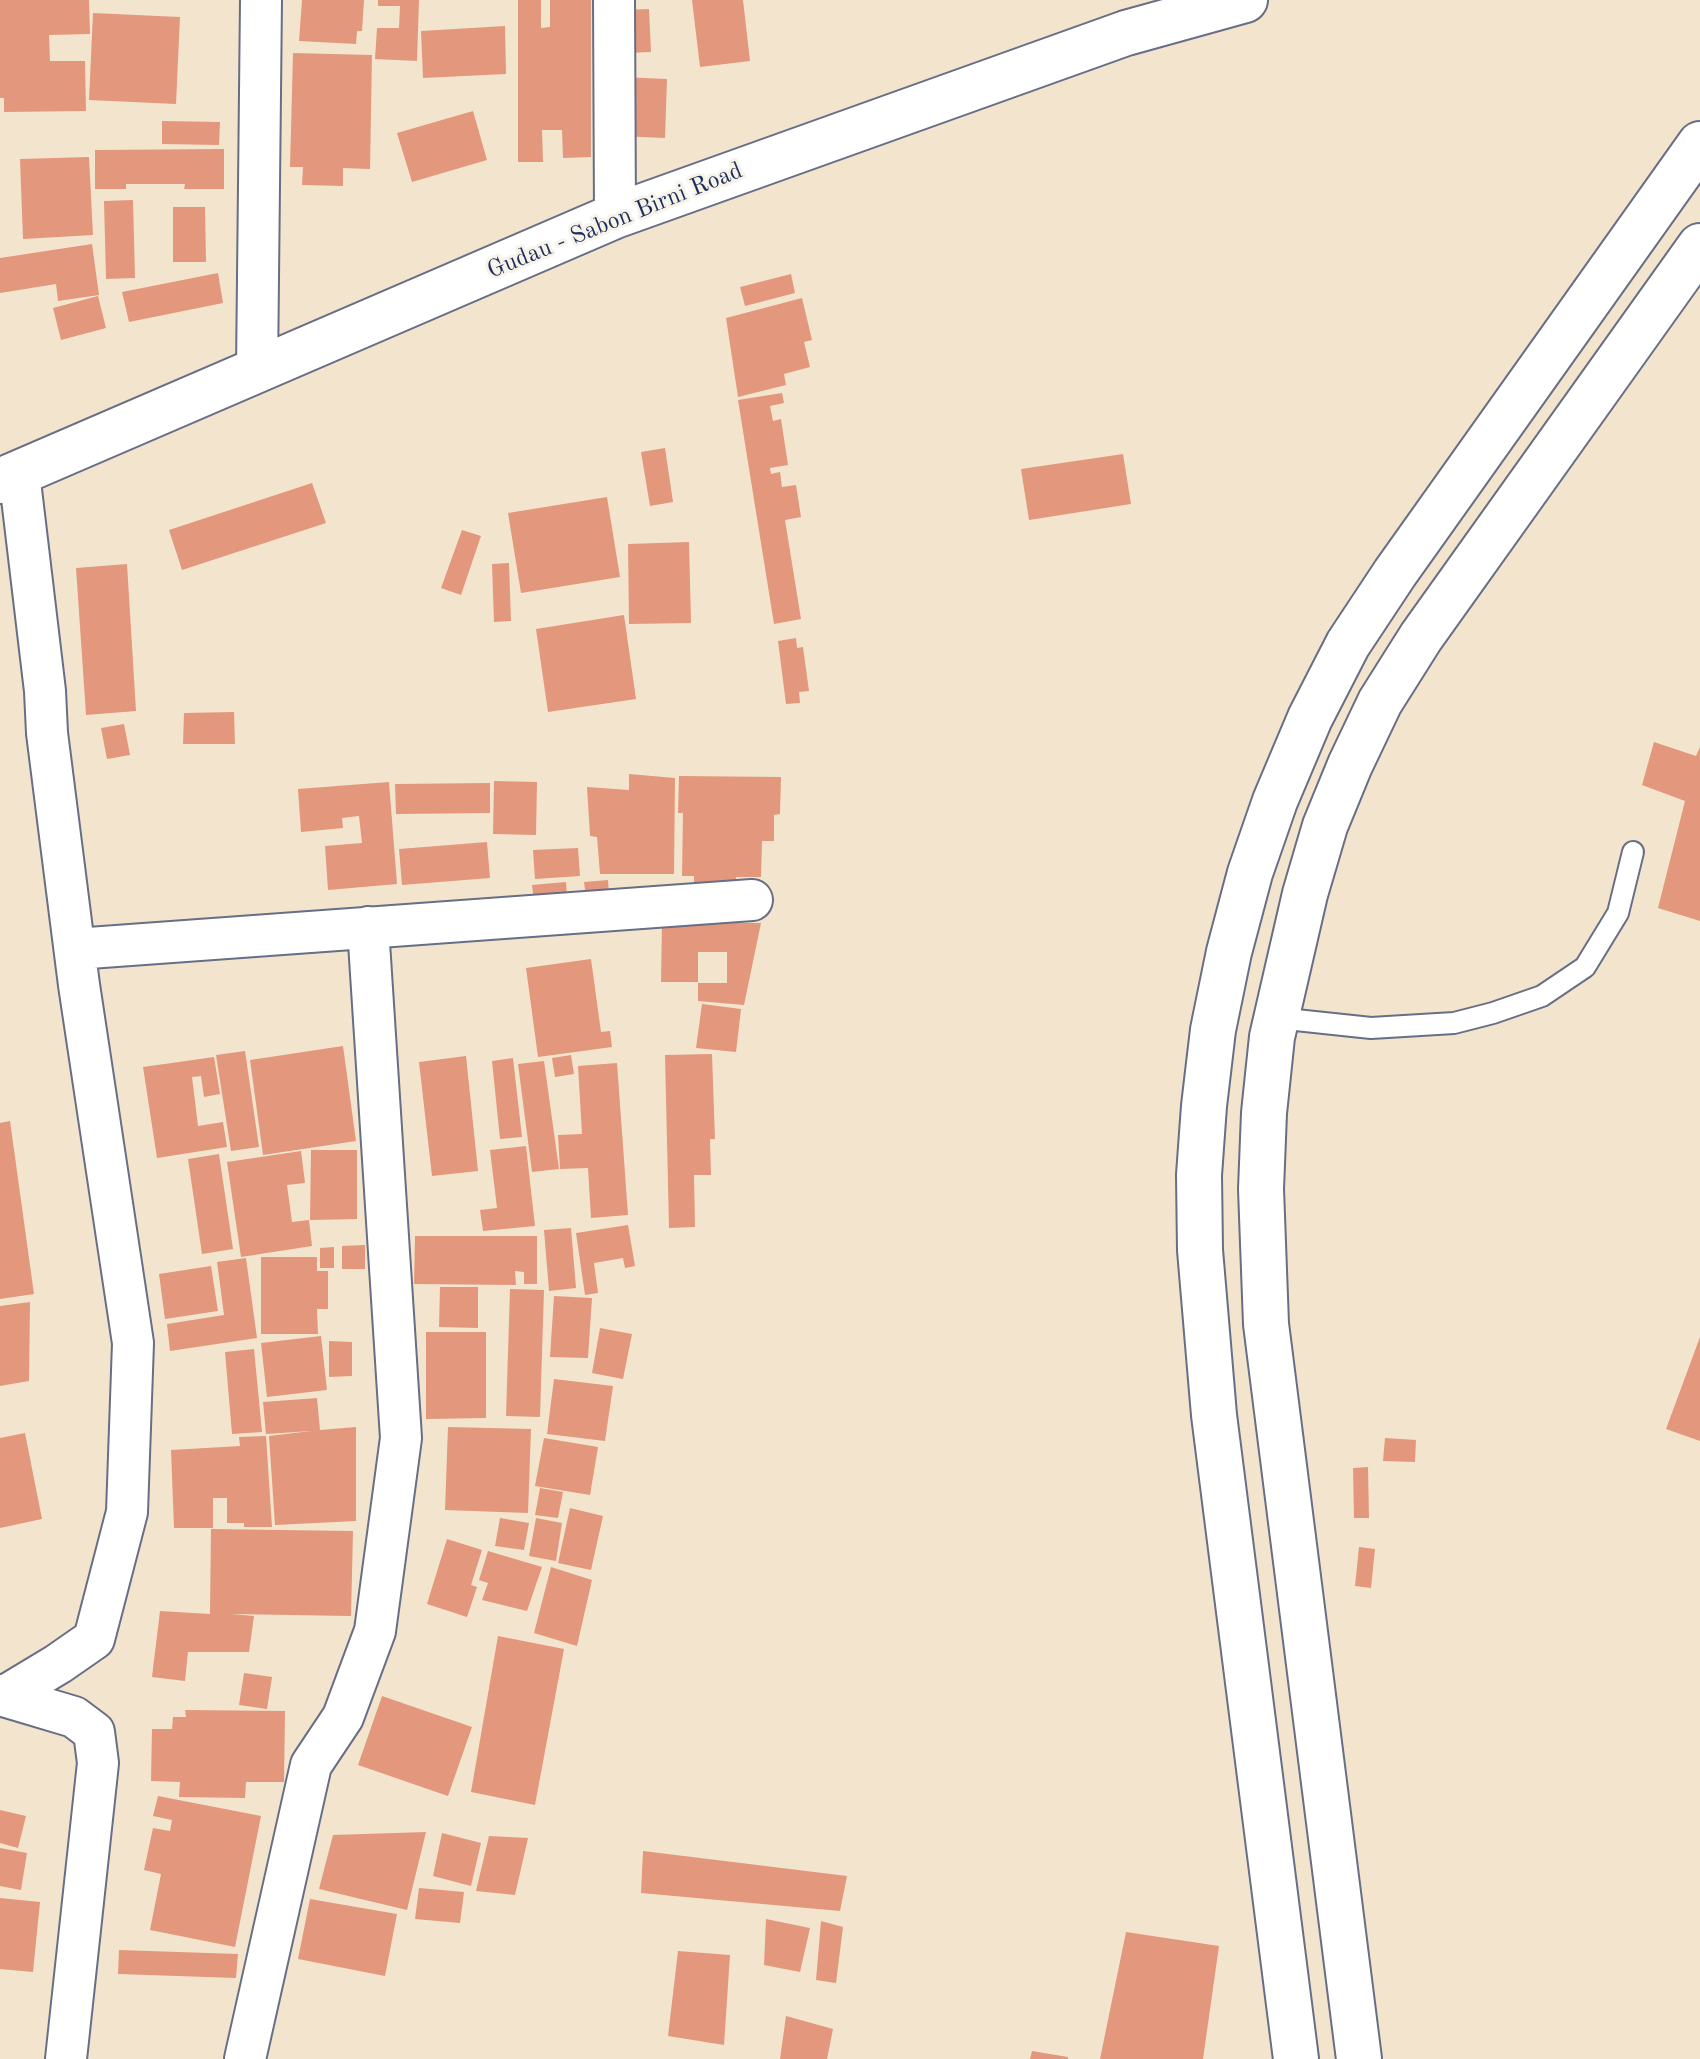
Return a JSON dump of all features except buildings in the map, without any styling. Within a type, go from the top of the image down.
[{"type":"main road","name":"Gudau - Sabon Birni Road","points":[[10,477],[615,216],[1126,33],[1231,2]]},
{"type":"main road","points":[[1296,2059],[1214,1415],[1200,1250],[1199,1175],[1204,1106],[1213,1030],[1229,952],[1250,873],[1275,801],[1310,718],[1348,644],[1395,573],[1700,144]]},
{"type":"main road","points":[[1359,2059],[1266,1324],[1261,1189],[1264,1113],[1277,1018],[1305,894],[1325,826],[1380,702],[1421,637],[1700,246]]},
{"type":"street","points":[[257,370],[261,0]]},
{"type":"street","points":[[614,0],[615,216]]},
{"type":"street","points":[[2,1696],[94,1639],[127,1512],[133,1343],[75,949],[47,733],[45,691],[10,477]]},
{"type":"street","points":[[75,949],[752,900]]},
{"type":"street","points":[[245,2059],[311,1765],[343,1717],[375,1631],[401,1438],[368,927]]},
{"type":"street","points":[[2,1696],[74,1717],[94,1732],[98,1763],[66,2059]]},
{"type":"lane","points":[[1277,1018],[1371,1028],[1454,1023],[1542,996],[1585,967],[1618,913],[1633,852]]}]
